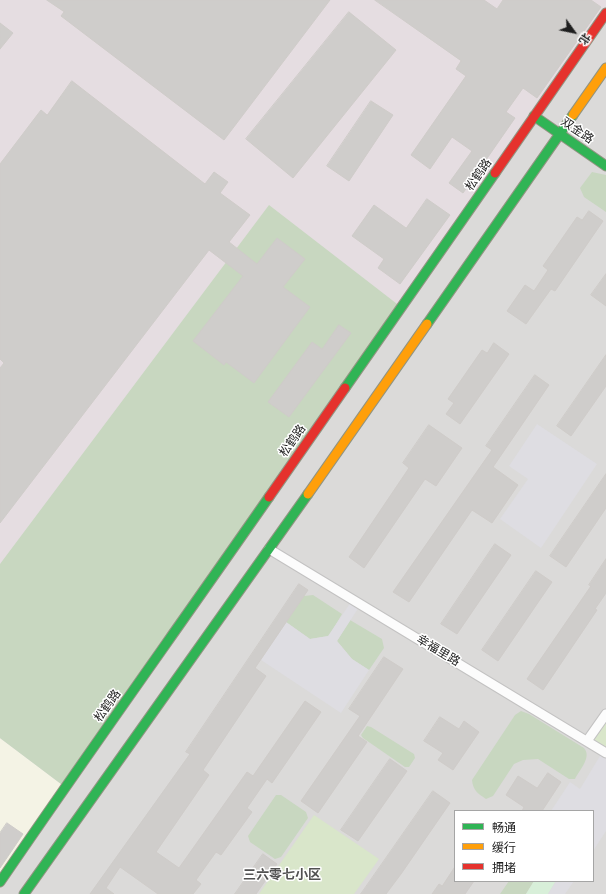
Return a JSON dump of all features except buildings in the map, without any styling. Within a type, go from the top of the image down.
[{"type":"main road","name":"松鹤路","points":[[0,882],[606,13]]},
{"type":"main road","points":[[24,894],[269,549],[606,68]]},
{"type":"main road","name":"双金路","points":[[534,116],[606,166]]},
{"type":"street","name":"幸福里路","points":[[269,549],[606,753]]},
{"type":"street","points":[[587,741],[606,714]]},
{"type":"shaded area","points":[[0,0],[606,0],[606,894],[0,894]]},
{"type":"shaded area","points":[[0,0],[606,0],[606,13],[148,671],[0,738]]},
{"type":"shaded area","points":[[537,424],[597,464],[541,548],[500,519],[528,479],[509,466]]},
{"type":"shaded area","points":[[353,599],[361,604],[337,641],[352,659],[369,670],[341,713],[261,660],[286,622],[310,639],[328,636]]},
{"type":"shaded area","points":[[0,738],[65,787],[0,882]]},
{"type":"shaded area","points":[[603,751],[606,753],[606,831],[594,849],[594,810],[552,810],[570,782],[580,789]]},
{"type":"shaded area","points":[[555,882],[573,882],[565,894],[548,894]]},
{"type":"green space","points":[[592,172],[606,175],[606,212],[584,197],[580,188]]},
{"type":"green space","points":[[269,205],[401,307],[65,787],[0,738],[0,564]]},
{"type":"green space","points":[[313,595],[342,614],[329,636],[310,639],[286,622],[304,596]]},
{"type":"green space","points":[[350,620],[382,639],[384,648],[369,670],[352,659],[337,641]]},
{"type":"green space","points":[[521,711],[529,714],[584,748],[587,755],[586,759],[575,779],[569,779],[538,759],[523,760],[514,764],[493,796],[486,799],[476,791],[472,780],[515,715]]},
{"type":"green space","points":[[606,714],[606,753],[587,741]]},
{"type":"green space","points":[[367,726],[414,754],[415,758],[409,767],[405,767],[363,738],[361,735]]},
{"type":"green space","points":[[276,795],[281,795],[306,812],[308,818],[281,857],[275,859],[250,842],[248,836]]},
{"type":"green space","points":[[314,815],[379,859],[354,894],[259,894]]},
{"type":"green space","points":[[508,882],[533,882],[526,894],[500,894]]},
{"type":"green space","points":[[533,882],[555,882],[548,894],[526,894]]},
{"type":"traffic: fast","points":[[427,324],[573,115]]},
{"type":"traffic: fast","points":[[534,116],[606,166]]},
{"type":"traffic: fast","points":[[345,388],[495,173]]},
{"type":"traffic: fast","points":[[24,894],[308,494]]},
{"type":"traffic: fast","points":[[0,882],[269,497]]},
{"type":"traffic: slow","points":[[573,115],[606,68]]},
{"type":"traffic: slow","points":[[308,494],[427,324]]},
{"type":"traffic: jam","points":[[495,173],[606,13]]},
{"type":"traffic: jam","points":[[269,497],[345,388]]},
{"type":"district","name":"三六零七小区","points":[[282,876]]}]
